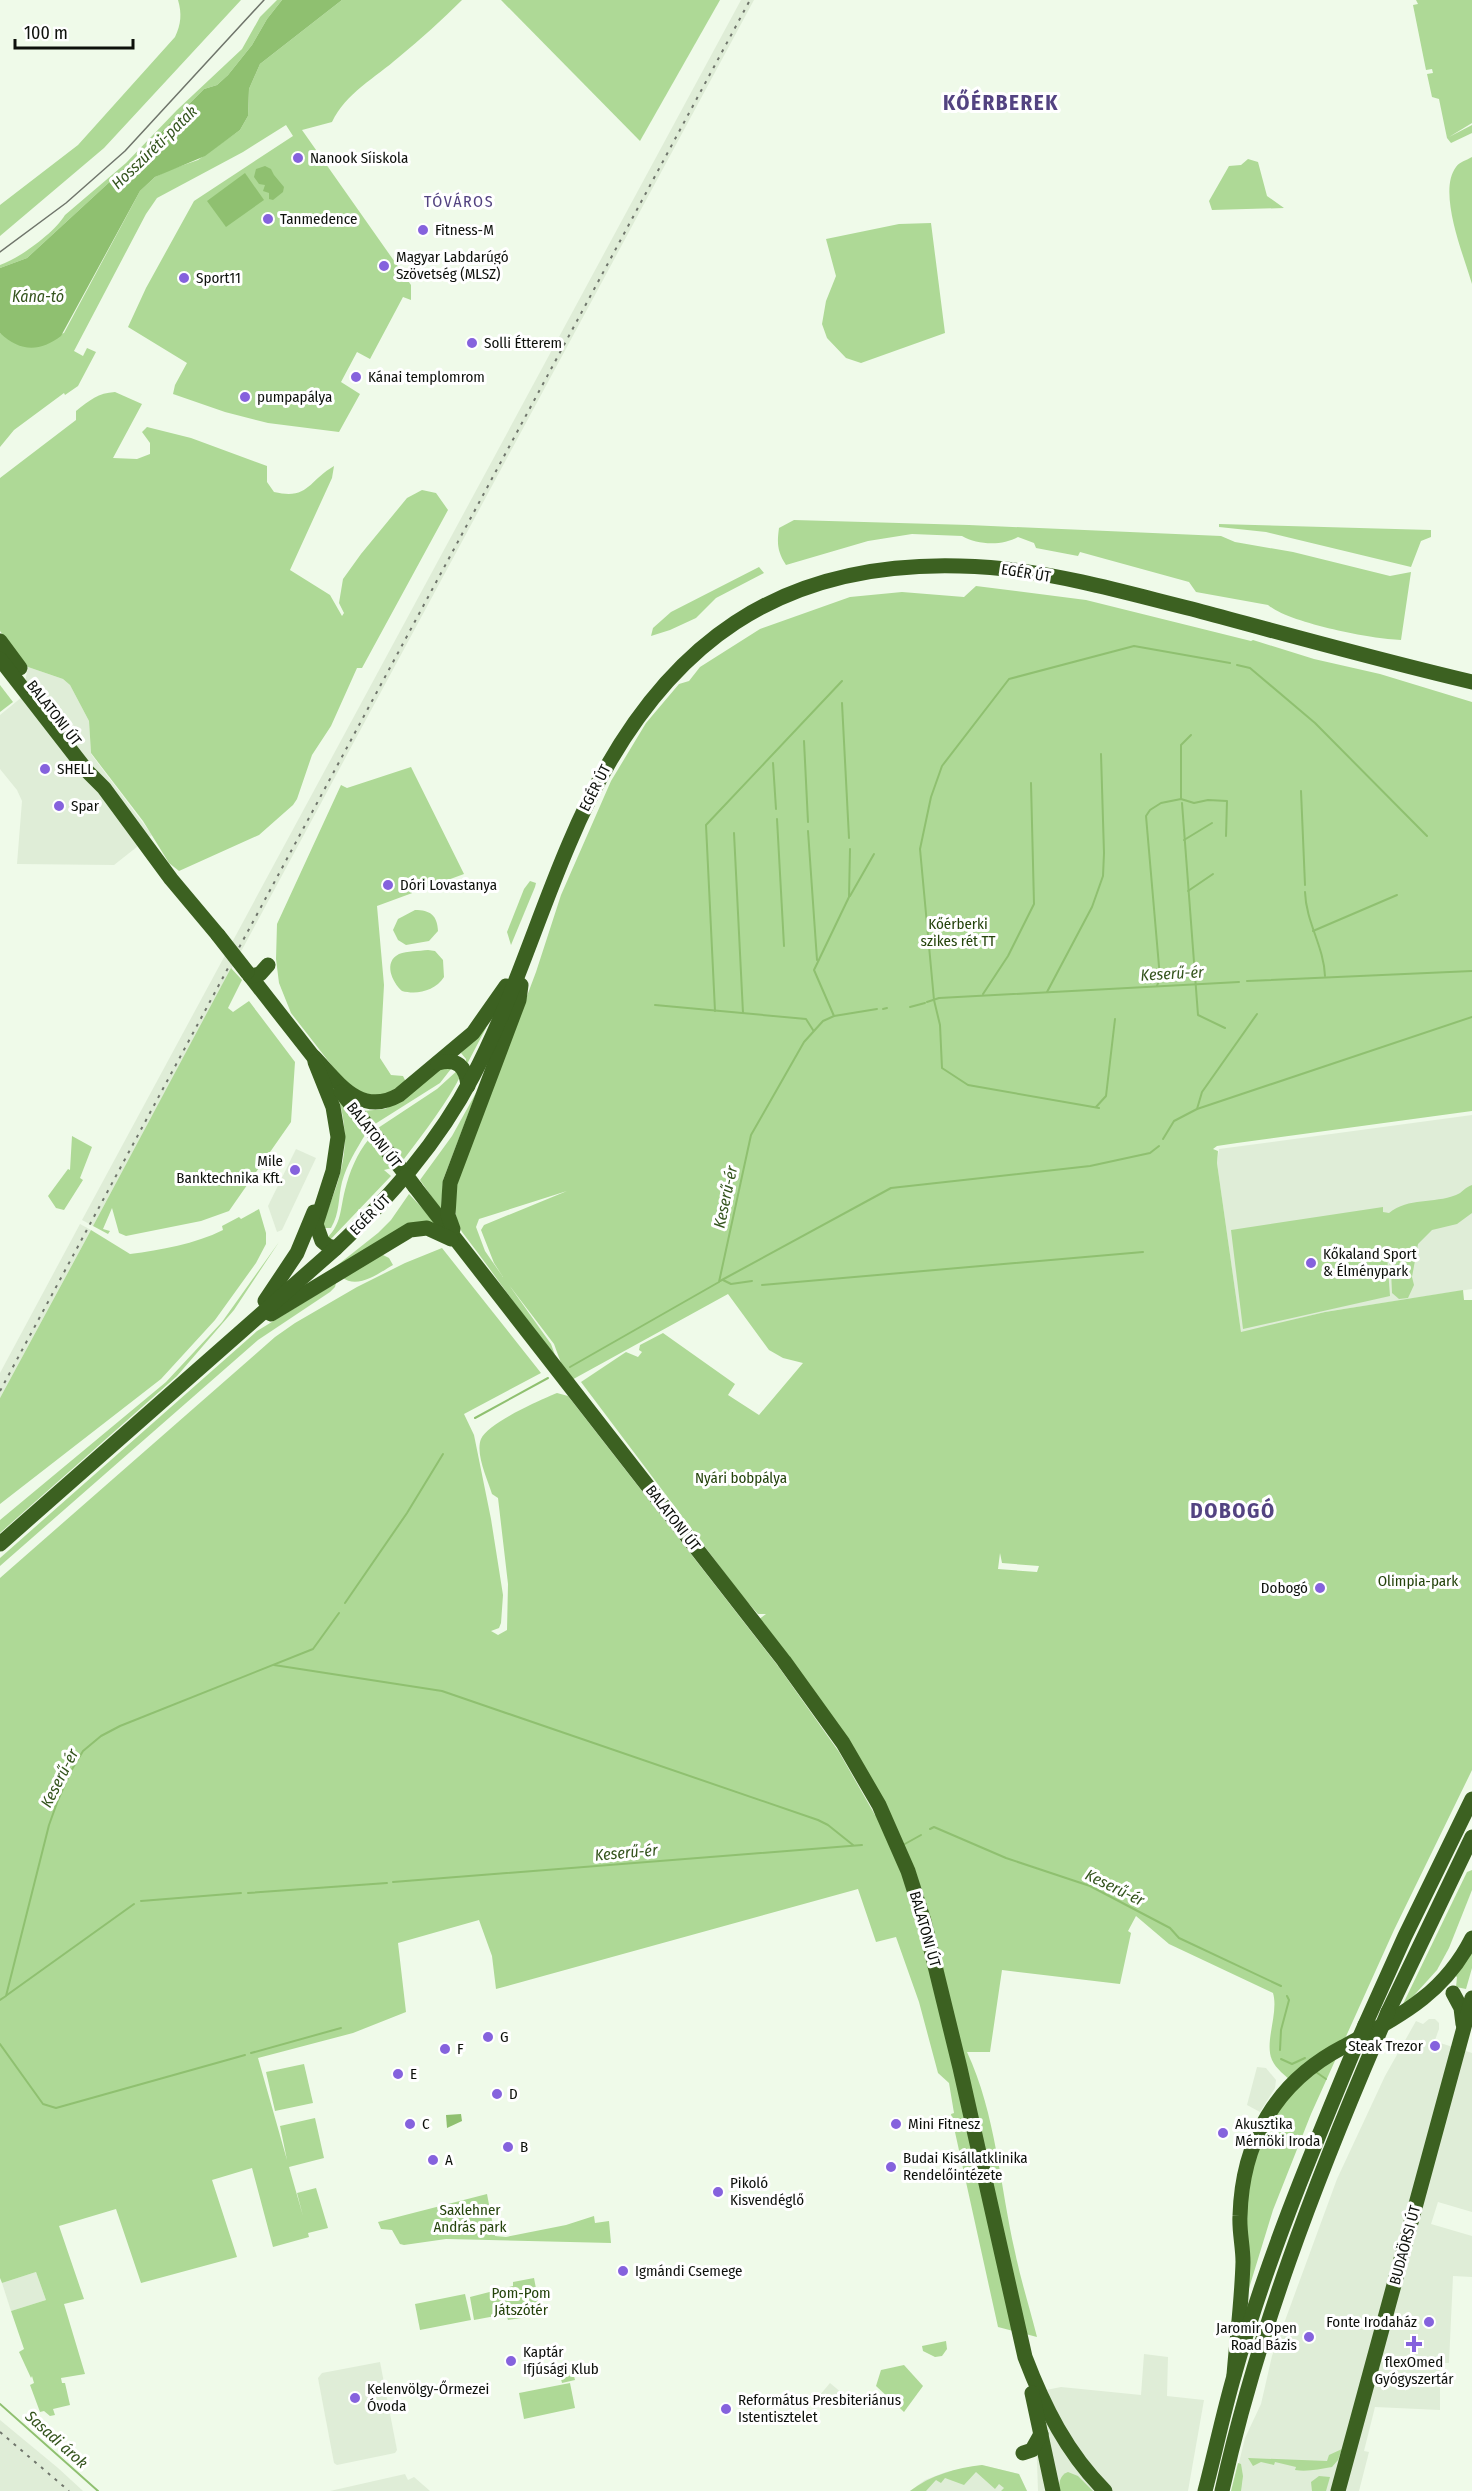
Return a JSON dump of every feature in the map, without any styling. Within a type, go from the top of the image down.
[{"type":"main road","name":"EGÉR ÚT","points":[[0,1544],[336,1248],[370,1216],[412,1169],[468,1086],[497,1027],[588,800],[623,737],[650,699],[681,665],[723,630],[767,604],[831,579],[872,571],[916,566],[1010,570],[1120,591],[1472,682]]},
{"type":"main road","name":"BALATONI ÚT","points":[[0,641],[98,771],[104,788]]},
{"type":"main road","name":"BALATONI ÚT","points":[[0,659],[87,771],[104,788],[171,879],[314,1056],[461,1245],[784,1661],[843,1743],[889,1825],[915,1891],[939,1980],[1025,2357]]},
{"type":"main road","points":[[314,1056],[358,1099],[371,1103],[385,1101],[399,1095],[438,1064],[481,1024],[526,953]]},
{"type":"main road","points":[[461,1245],[448,1215],[448,1188],[519,1000],[526,953]]},
{"type":"main road","points":[[249,974],[260,974],[268,964]]},
{"type":"main road","points":[[314,1056],[317,1070],[331,1100],[338,1130],[336,1160],[316,1224],[317,1232],[324,1244],[336,1248]]},
{"type":"main road","points":[[438,1064],[450,1061],[459,1064],[467,1074],[468,1086]]},
{"type":"main road","points":[[244,1328],[288,1270],[314,1211],[326,1192]]},
{"type":"main road","points":[[244,1328],[410,1230],[422,1227],[434,1229],[461,1245]]},
{"type":"main road","points":[[1205,2491],[1234,2375],[1305,2171],[1365,2025],[1472,1799]]},
{"type":"main road","points":[[1222,2491],[1243,2403],[1303,2217],[1388,2013],[1472,1837]]},
{"type":"main road","points":[[1234,2375],[1242,2296],[1243,2260],[1240,2217],[1247,2163],[1253,2143],[1275,2103],[1293,2082],[1328,2055],[1414,2007],[1450,1973],[1472,1938]]},
{"type":"main road","points":[[1453,1993],[1461,2008],[1463,2033]]},
{"type":"main road","name":"BUDAÖRSI ÚT","points":[[1338,2491],[1472,1999]]},
{"type":"main road","points":[[1025,2357],[1041,2400],[1055,2427],[1087,2473],[1105,2491]]},
{"type":"main road","points":[[1025,2357],[1053,2491]]},
{"type":"main road","points":[[1046,2456],[1056,2444],[1055,2427]]},
{"type":"main road","points":[[1023,2453],[1032,2450],[1038,2444],[1041,2434]]},
{"type":"shaded area","points":[[741,0],[754,0],[93,1226],[82,1220]]},
{"type":"shaded area","points":[[28,667],[63,679],[70,685],[89,721],[91,754],[152,835],[114,865],[17,864],[22,801],[17,790],[0,769],[0,715],[22,697]]},
{"type":"shaded area","points":[[1472,1115],[1472,1289],[1325,1312],[1241,1333],[1217,1163],[1219,1149]]},
{"type":"shaded area","points":[[296,1149],[316,1158],[282,1230],[277,1232],[268,1206]]},
{"type":"shaded area","points":[[80,1224],[91,1230],[0,1398],[0,1373]]},
{"type":"shaded area","points":[[1429,2019],[1435,2019],[1439,2023],[1435,2040],[1437,2042],[1472,2053],[1472,2212],[1438,2202],[1431,2224],[1472,2236],[1472,2277],[1453,2276],[1449,2363],[1440,2363],[1440,2410],[1375,2407],[1364,2451],[1369,2452],[1359,2491],[1232,2491],[1245,2438],[1261,2404],[1272,2356],[1337,2179],[1385,2076],[1416,2021],[1423,2024]]},
{"type":"shaded area","points":[[1257,2067],[1266,2068],[1276,2080],[1275,2088],[1260,2112],[1247,2105]]},
{"type":"shaded area","points":[[36,2272],[46,2300],[11,2311],[2,2283]]},
{"type":"shaded area","points":[[1144,2354],[1168,2357],[1167,2396],[1204,2400],[1188,2491],[1038,2491],[1036,2433],[1046,2390],[1061,2387],[1141,2395]]},
{"type":"shaded area","name":"Kelenvölgy-Őrmezei Óvoda","points":[[380,2362],[397,2450],[395,2453],[337,2465],[334,2463],[318,2378],[322,2373]]},
{"type":"shaded area","points":[[830,2383],[843,2394],[831,2407],[819,2396]]},
{"type":"shaded area","points":[[0,2420],[58,2468],[83,2491],[0,2491]]},
{"type":"shaded area","points":[[982,2465],[1019,2474],[1027,2491],[910,2491],[925,2480],[946,2472]]},
{"type":"shaded area","points":[[405,2474],[408,2480],[414,2477],[430,2491],[330,2491]]},
{"type":"green space","points":[[178,0],[241,0],[104,148],[0,236],[0,205],[78,145],[175,37],[180,19]]},
{"type":"green space","points":[[277,0],[282,0],[267,19],[252,45],[228,75],[217,85],[204,89],[128,165],[27,258],[0,268],[0,265],[17,257],[45,237],[65,215],[126,163],[177,110],[242,49],[260,17]]},
{"type":"green space","points":[[342,0],[462,0],[390,65],[353,94],[332,122],[302,130],[411,285],[411,300],[403,297],[370,359],[357,352],[341,382],[360,394],[339,432],[268,423],[225,412],[173,394],[175,385],[187,363],[128,327],[146,288],[194,201],[293,136],[286,125],[243,152],[157,198],[146,214],[74,351],[83,356],[87,348],[96,352],[78,386],[65,395],[64,393],[14,430],[0,447],[0,333],[23,346],[64,333],[140,191],[155,177],[198,160],[240,130],[248,116],[249,89],[260,64]]},
{"type":"green space","points":[[501,0],[720,0],[640,141]]},
{"type":"green space","points":[[1416,0],[1472,0],[1472,123],[1449,137],[1472,125],[1472,133],[1451,143],[1447,138],[1439,99],[1432,97],[1427,74],[1433,73],[1432,69],[1426,70],[1413,5],[1418,4]]},
{"type":"green space","points":[[1472,157],[1472,284],[1458,241],[1449,192],[1451,178],[1456,167]]},
{"type":"green space","points":[[1248,159],[1258,162],[1267,196],[1284,208],[1212,210],[1209,201],[1229,166],[1241,165]]},
{"type":"green space","points":[[931,223],[945,333],[861,363],[846,358],[827,338],[822,324],[826,301],[836,276],[826,239],[899,224]]},
{"type":"green space","points":[[115,392],[142,404],[113,458],[137,459],[150,454],[150,443],[142,432],[147,427],[191,438],[267,466],[267,482],[274,492],[286,494],[302,491],[334,466],[332,478],[290,570],[330,595],[342,616],[344,613],[339,603],[343,579],[407,498],[422,490],[436,493],[448,510],[362,668],[357,668],[331,726],[312,755],[293,805],[259,835],[179,871],[169,863],[143,821],[91,753],[89,721],[70,685],[63,679],[28,667],[0,631],[0,478],[76,420],[76,411],[99,396]]},
{"type":"green space","points":[[794,520],[1221,536],[1235,542],[1293,552],[1390,576],[1411,572],[1401,640],[1388,639],[1311,624],[1279,612],[1268,605],[1196,592],[1189,582],[1080,552],[1078,556],[1036,548],[1034,543],[1018,537],[1005,542],[990,543],[962,536],[912,534],[868,541],[786,565],[778,547],[779,528]]},
{"type":"green space","points":[[1219,524],[1431,530],[1431,537],[1421,541],[1411,567],[1266,532],[1219,527]]},
{"type":"green space","points":[[759,567],[764,573],[716,598],[696,618],[651,636],[653,628],[671,612]]},
{"type":"green space","points":[[976,586],[1086,600],[1253,640],[1314,659],[1380,674],[1472,702],[1472,1111],[1237,1143],[1217,1146],[1213,1149],[1218,1151],[1217,1163],[1241,1332],[1325,1312],[1463,1290],[1464,1300],[1472,1300],[1472,1770],[1394,1930],[1311,2114],[1273,2210],[1239,2321],[1247,2163],[1292,2082],[1276,2066],[1270,2053],[1273,1993],[1169,1944],[1136,1916],[1128,1931],[1131,1933],[1120,1984],[1002,1970],[990,2052],[967,2052],[985,2100],[1015,2252],[1037,2337],[998,2327],[951,2114],[954,2113],[949,2083],[938,2073],[919,2002],[896,1937],[876,1942],[858,1889],[496,1989],[492,1956],[479,1920],[398,1943],[406,2012],[353,2033],[258,2058],[287,2160],[280,2126],[315,2118],[324,2158],[289,2167],[303,2216],[297,2193],[316,2188],[328,2228],[308,2233],[309,2237],[273,2247],[252,2168],[212,2180],[237,2257],[141,2283],[116,2209],[59,2226],[84,2299],[64,2304],[85,2374],[61,2378],[62,2383],[65,2383],[70,2405],[53,2409],[55,2415],[50,2416],[44,2411],[40,2412],[30,2385],[34,2383],[32,2376],[31,2378],[19,2352],[24,2349],[11,2311],[46,2300],[36,2272],[2,2283],[0,2278],[0,1578],[275,1337],[357,1287],[442,1248],[541,1373],[464,1414],[474,1435],[503,1595],[501,1623],[499,1628],[491,1631],[498,1635],[507,1630],[508,1584],[498,1498],[492,1494],[483,1467],[480,1452],[481,1439],[493,1426],[527,1406],[557,1393],[568,1396],[778,1666],[839,1752],[875,1815],[888,1810],[754,1623],[766,1614],[758,1614],[742,1596],[581,1382],[626,1352],[638,1357],[642,1352],[639,1350],[640,1345],[663,1333],[735,1384],[728,1395],[759,1415],[803,1363],[783,1358],[769,1350],[728,1294],[568,1382],[554,1344],[509,1285],[551,1344],[555,1355],[462,1232],[457,1222],[453,1193],[536,972],[561,895],[611,781],[646,723],[679,684],[689,681],[700,667],[760,629],[850,597],[902,592],[964,597]],"holes":[[[567,1191],[484,1225],[481,1230],[494,1263],[503,1277],[485,1251],[476,1227],[479,1219]],[[1000,1553],[1002,1563],[1039,1566],[1037,1572],[998,1569]]]},
{"type":"green space","points":[[0,685],[13,702],[0,712]]},
{"type":"green space","points":[[411,767],[464,874],[377,906],[384,985],[380,1058],[391,1075],[403,1076],[406,1082],[380,1098],[360,1095],[340,1076],[291,1013],[279,983],[276,959],[277,924],[341,785],[347,788]]},
{"type":"green space","points":[[530,881],[536,883],[535,887],[511,945],[507,932],[524,889]]},
{"type":"green space","points":[[415,910],[432,914],[438,931],[429,941],[406,945],[398,940],[393,930],[398,919]]},
{"type":"green space","points":[[435,951],[443,960],[444,977],[436,986],[425,991],[402,991],[392,977],[391,962],[399,954]]},
{"type":"green space","points":[[231,968],[242,980],[228,1008],[233,1012],[249,1001],[295,1062],[291,1122],[229,1211],[201,1221],[126,1236],[119,1233],[112,1208],[103,1229],[110,1231],[108,1234],[93,1226]]},
{"type":"green space","points":[[485,1027],[466,1066],[466,1059],[461,1053]]},
{"type":"green space","points":[[443,1065],[454,1065],[440,1083],[375,1124],[363,1111],[385,1109],[394,1104]]},
{"type":"green space","points":[[459,1069],[462,1073],[450,1095],[404,1159],[402,1158],[378,1128],[437,1089]]},
{"type":"green space","points":[[477,1091],[443,1180],[441,1210],[420,1180],[452,1136]]},
{"type":"green space","points":[[338,1097],[365,1135],[344,1175],[334,1222],[331,1228],[325,1228],[323,1222],[340,1176],[345,1146],[345,1131]]},
{"type":"green space","points":[[72,1136],[92,1147],[80,1178],[83,1180],[64,1210],[56,1208],[48,1196],[68,1169],[70,1170]]},
{"type":"green space","points":[[369,1139],[392,1168],[384,1170],[391,1176],[330,1240],[327,1238],[340,1216],[351,1170]]},
{"type":"green space","name":"Kőkaland Sport & Élménypark","points":[[1472,1185],[1472,1213],[1457,1224],[1432,1230],[1418,1244],[1412,1277],[1414,1285],[1408,1298],[1399,1299],[1392,1293],[1391,1270],[1387,1255],[1390,1296],[1243,1329],[1231,1230],[1383,1207],[1383,1212],[1389,1213],[1405,1205],[1456,1195]]},
{"type":"green space","points":[[409,1194],[437,1224],[335,1267],[378,1233],[391,1220]]},
{"type":"green space","points":[[259,1209],[266,1233],[266,1244],[256,1263],[215,1320],[161,1379],[0,1504],[0,1398],[91,1230],[130,1254],[201,1239],[223,1230],[222,1226]]},
{"type":"green space","points":[[279,1242],[234,1310],[177,1376],[0,1533],[0,1520],[166,1382],[222,1322]]},
{"type":"green space","points":[[381,1254],[389,1258],[393,1265],[361,1281],[348,1281],[342,1277]]},
{"type":"green space","points":[[336,1283],[330,1292],[258,1340],[0,1566],[0,1558],[257,1331]]},
{"type":"green space","points":[[1472,1870],[1472,1890],[1449,1948],[1437,1970],[1408,2002],[1403,2004],[1467,1872]]},
{"type":"green space","points":[[1472,1948],[1472,1968],[1466,1989],[1456,1987],[1457,1977],[1454,1975]]},
{"type":"green space","points":[[304,2064],[313,2103],[275,2111],[266,2072]]},
{"type":"green space","name":"Saxlehner András park","points":[[487,2194],[495,2236],[506,2237],[566,2225],[594,2216],[595,2223],[609,2221],[611,2243],[446,2239],[404,2245],[400,2244],[392,2230],[381,2229],[378,2222]]},
{"type":"green space","name":"Pom-Pom Játszótér","points":[[534,2278],[541,2315],[508,2320],[506,2314],[474,2320],[470,2297],[513,2286],[513,2282]]},
{"type":"green space","points":[[465,2294],[471,2320],[420,2330],[415,2304]]},
{"type":"green space","points":[[946,2341],[947,2349],[942,2356],[935,2357],[923,2351],[922,2346]]},
{"type":"green space","points":[[904,2365],[923,2386],[904,2412],[876,2386],[881,2370]]},
{"type":"green space","points":[[572,2368],[575,2380],[562,2383],[559,2371]]},
{"type":"green space","points":[[570,2383],[575,2408],[524,2419],[519,2393]]},
{"type":"green space","points":[[1342,2449],[1338,2460],[1332,2467],[1309,2470],[1295,2470],[1296,2467],[1275,2462],[1274,2465],[1261,2462],[1253,2466],[1248,2458],[1327,2461],[1329,2455]]},
{"type":"green space","points":[[1238,2463],[1241,2464],[1243,2476],[1241,2491],[1231,2491]]},
{"type":"green space","points":[[982,2465],[1019,2474],[1027,2491],[1001,2491],[1004,2488],[999,2484],[995,2489],[976,2472],[964,2485],[945,2478],[941,2483],[936,2480],[926,2491],[910,2491],[944,2473]]},
{"type":"green space","points":[[1068,2472],[1078,2476],[1093,2491],[1060,2491],[1060,2480]]},
{"type":"green space","points":[[1319,2476],[1330,2477],[1326,2491],[1312,2491],[1311,2482]]},
{"type":"water","name":"Kána-tó","points":[[282,0],[342,0],[260,64],[249,89],[248,116],[240,130],[205,156],[155,177],[140,191],[61,336],[45,345],[30,348],[15,344],[0,333],[0,268],[27,258],[128,165],[204,89],[217,85],[228,75],[252,45],[267,19]]},
{"type":"water","points":[[265,166],[271,169],[284,187],[283,192],[273,200],[269,199],[269,193],[263,191],[265,185],[259,184],[254,177],[256,169]]},
{"type":"water","points":[[245,173],[264,200],[226,227],[207,201]]},
{"type":"water","points":[[461,2114],[462,2121],[447,2128],[446,2115]]},
{"type":"waterway","points":[[1099,1108],[968,1085],[942,1068],[940,1025],[934,1000],[920,849],[931,797],[942,766],[1009,679],[1134,646],[1230,663]]},
{"type":"waterway","points":[[1237,665],[1250,668],[1315,723],[1427,836]]},
{"type":"waterway","points":[[715,1011],[706,825],[842,681]]},
{"type":"waterway","points":[[842,703],[849,838]]},
{"type":"waterway","points":[[1181,799],[1181,745],[1191,735]]},
{"type":"waterway","points":[[804,741],[808,822]]},
{"type":"waterway","points":[[1047,992],[1092,907],[1103,876],[1101,754]]},
{"type":"waterway","points":[[773,763],[776,809]]},
{"type":"waterway","points":[[983,994],[1008,956],[1034,904],[1031,783]]},
{"type":"waterway","points":[[1301,791],[1305,885]]},
{"type":"waterway","points":[[1157,986],[1160,978],[1146,816],[1150,810],[1161,803],[1181,799],[1194,803],[1208,800],[1227,801],[1226,836]]},
{"type":"waterway","points":[[1182,803],[1198,1015],[1225,1028]]},
{"type":"waterway","points":[[777,819],[784,946]]},
{"type":"waterway","points":[[1184,840],[1212,823]]},
{"type":"waterway","points":[[808,831],[817,960]]},
{"type":"waterway","points":[[734,833],[743,1013]]},
{"type":"waterway","points":[[834,1016],[814,970],[849,897],[850,849]]},
{"type":"waterway","points":[[850,896],[874,854]]},
{"type":"waterway","points":[[1188,891],[1213,874]]},
{"type":"waterway","points":[[1305,892],[1308,914],[1322,955],[1325,976]]},
{"type":"waterway","points":[[1313,931],[1397,895]]},
{"type":"waterway","name":"Keserű-ér","points":[[1247,981],[1472,971]]},
{"type":"waterway","name":"Keserű-ér","points":[[927,1002],[939,998],[1239,982]]},
{"type":"waterway","name":"Keserű-ér","points":[[910,1007],[925,1003]]},
{"type":"waterway","points":[[655,1005],[806,1019],[813,1030]]},
{"type":"waterway","name":"Keserű-ér","points":[[883,1009],[887,1008]]},
{"type":"waterway","name":"Keserű-ér","points":[[570,1367],[719,1282],[751,1135],[804,1042],[823,1021],[834,1016],[877,1009]]},
{"type":"waterway","points":[[1197,1109],[1202,1092],[1257,1014]]},
{"type":"waterway","points":[[1163,1139],[1174,1121],[1197,1109],[1472,1017]]},
{"type":"waterway","points":[[1096,1107],[1106,1096],[1115,1019]]},
{"type":"waterway","points":[[720,1281],[891,1188],[1090,1166],[1150,1153],[1159,1146]]},
{"type":"waterway","points":[[762,1285],[1143,1252]]},
{"type":"waterway","points":[[723,1280],[731,1284],[752,1281]]},
{"type":"waterway","name":"Keserű-ér","points":[[475,1418],[548,1378]]},
{"type":"waterway","name":"Keserű-ér","points":[[345,1603],[407,1513],[443,1454]]},
{"type":"waterway","name":"Keserű-ér","points":[[0,2000],[6,1996],[49,1825],[71,1771],[83,1751],[101,1736],[120,1726],[313,1649],[339,1613]]},
{"type":"waterway","points":[[274,1665],[442,1691],[818,1820],[853,1845]]},
{"type":"waterway","name":"Keserű-ér","points":[[930,1829],[934,1827],[1006,1858],[1090,1886],[1170,1928],[1179,1938],[1281,1986]]},
{"type":"waterway","name":"Keserű-ér","points":[[903,1845],[921,1835]]},
{"type":"waterway","name":"Keserű-ér","points":[[393,1882],[862,1845]]},
{"type":"waterway","name":"Keserű-ér","points":[[248,1893],[387,1883]]},
{"type":"waterway","name":"Keserű-ér","points":[[141,1901],[241,1893]]},
{"type":"waterway","name":"Keserű-ér","points":[[7,1995],[134,1904]]},
{"type":"waterway","name":"Keserű-ér","points":[[1280,2050],[1281,2030],[1289,2000],[1287,1996]]},
{"type":"waterway","points":[[251,2053],[341,2028]]},
{"type":"waterway","points":[[0,2044],[43,2104],[56,2108],[245,2055]]},
{"type":"waterway","name":"Keserű-ér","points":[[1281,2059],[1292,2064],[1305,2058]]},
{"type":"waterway","name":"Keserű-ér","points":[[1316,2072],[1326,2079]]},
{"type":"waterway","name":"Sasadi árok","points":[[0,2404],[98,2491]]},
{"type":"tram line","points":[[0,252],[66,203],[125,151],[264,0]]},
{"type":"railway","points":[[0,1391],[750,0]]},
{"type":"railway","points":[[0,2432],[69,2491]]},
{"type":"place","name":"Nanook Síiskola","points":[[298,158]]},
{"type":"place","name":"Tanmedence","points":[[268,219]]},
{"type":"place","name":"Fitness-M","points":[[423,230]]},
{"type":"place","name":"Magyar Labdarúgó Szövetség (MLSZ)","points":[[384,266]]},
{"type":"place","name":"Sport11","points":[[184,278]]},
{"type":"place","name":"Solli Étterem","points":[[472,343]]},
{"type":"place","name":"Kánai templomrom","points":[[356,377]]},
{"type":"place","name":"pumpapálya","points":[[245,397]]},
{"type":"place","name":"SHELL","points":[[45,769]]},
{"type":"place","name":"Spar","points":[[59,806]]},
{"type":"place","name":"Dóri Lovastanya","points":[[388,885]]},
{"type":"place","name":"Mile Banktechnika Kft.","points":[[295,1170]]},
{"type":"place","name":"Kőkaland Sport & Élménypark","points":[[1311,1263]]},
{"type":"place","name":"Dobogó","points":[[1320,1588]]},
{"type":"place","name":"G","points":[[488,2037]]},
{"type":"place","name":"Steak Trezor","points":[[1435,2046]]},
{"type":"place","name":"F","points":[[445,2049]]},
{"type":"place","name":"E","points":[[398,2074]]},
{"type":"place","name":"D","points":[[497,2094]]},
{"type":"place","name":"C","points":[[410,2124]]},
{"type":"place","name":"Mini Fitnesz","points":[[896,2124]]},
{"type":"place","name":"Akusztika Mérnöki Iroda","points":[[1223,2133]]},
{"type":"place","name":"B","points":[[508,2147]]},
{"type":"place","name":"A","points":[[433,2160]]},
{"type":"place","name":"Budai Kisállatklinika Rendelőintézete","points":[[891,2167]]},
{"type":"place","name":"Pikoló Kisvendéglő","points":[[718,2192]]},
{"type":"place","name":"Igmándi Csemege","points":[[623,2271]]},
{"type":"place","name":"Fonte Irodaház","points":[[1429,2322]]},
{"type":"place","name":"Jaromir Open Road Bázis","points":[[1309,2337]]},
{"type":"place","name":"flexOmed Gyógyszertár","points":[[1414,2344]]},
{"type":"place","name":"Kaptár Ifjúsági Klub","points":[[511,2361]]},
{"type":"place","name":"Kelenvölgy-Őrmezei Óvoda","points":[[355,2398]]},
{"type":"place","name":"Református Presbiteriánus Istentisztelet","points":[[726,2409]]},
{"type":"district","name":"KŐÉRBEREK","points":[[1001,103]]},
{"type":"district","name":"TÓVÁROS","points":[[459,201]]},
{"type":"district","name":"DOBOGÓ","points":[[1233,1511]]},
{"type":"water label","name":"Hosszúréti-patak","points":[[154,147]]},
{"type":"park label","name":"Kőérberki szikes rét TT","points":[[958,932]]},
{"type":"park label","name":"Nyári bobpálya","points":[[741,1478]]},
{"type":"park label","name":"Olimpia-park","points":[[1418,1581]]}]
